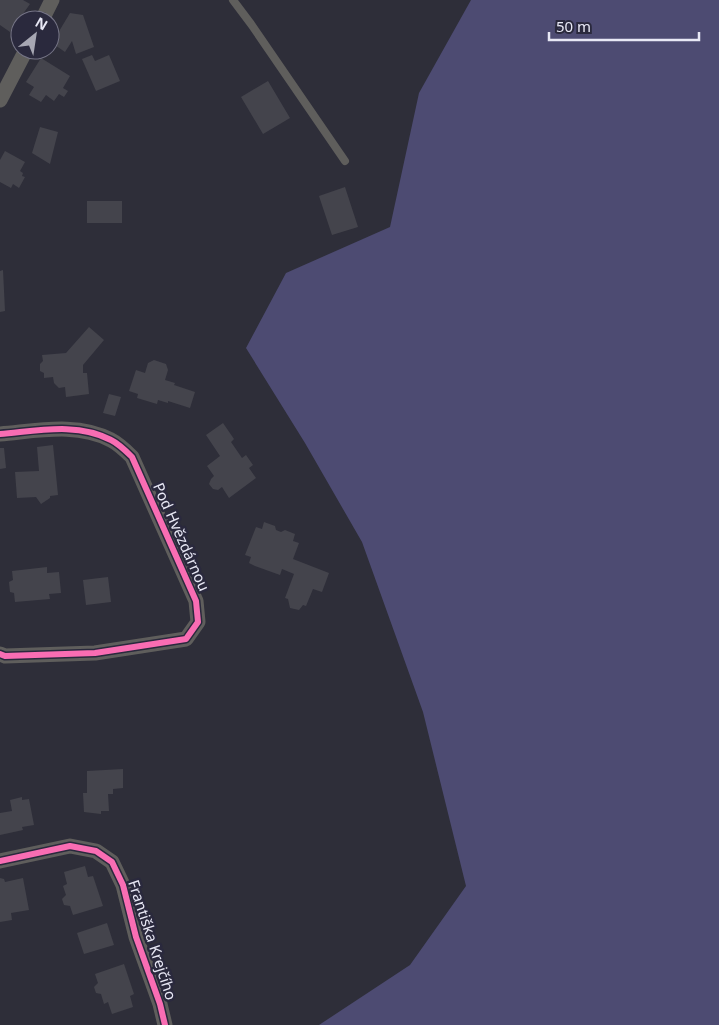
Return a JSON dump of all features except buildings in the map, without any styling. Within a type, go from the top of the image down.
[{"type":"street","points":[[0,100],[21,60]]},
{"type":"street","name":"Pod Hvězdárnou","points":[[0,434],[71,428],[94,432],[113,441],[132,457],[196,601],[198,622],[186,639],[95,653],[5,656],[0,654]]},
{"type":"street","name":"Františka Krejčího","points":[[0,861],[70,846],[96,851],[112,862],[123,885],[136,937],[160,1004],[165,1025]]},
{"type":"lane","points":[[233,0],[345,161]]},
{"type":"shaded area","points":[[471,0],[719,0],[719,1025],[319,1025],[410,965],[466,886],[423,712],[362,542],[305,443],[246,348],[286,273],[390,227],[419,93]]},
{"type":"cycle path","points":[[0,434],[71,429],[98,434],[111,440],[127,452],[132,457],[196,601],[198,622],[186,639],[95,653],[5,656],[0,654]]},
{"type":"cycle path","points":[[0,861],[70,846],[96,851],[112,862],[123,885],[136,937],[160,1004],[165,1025]]}]
